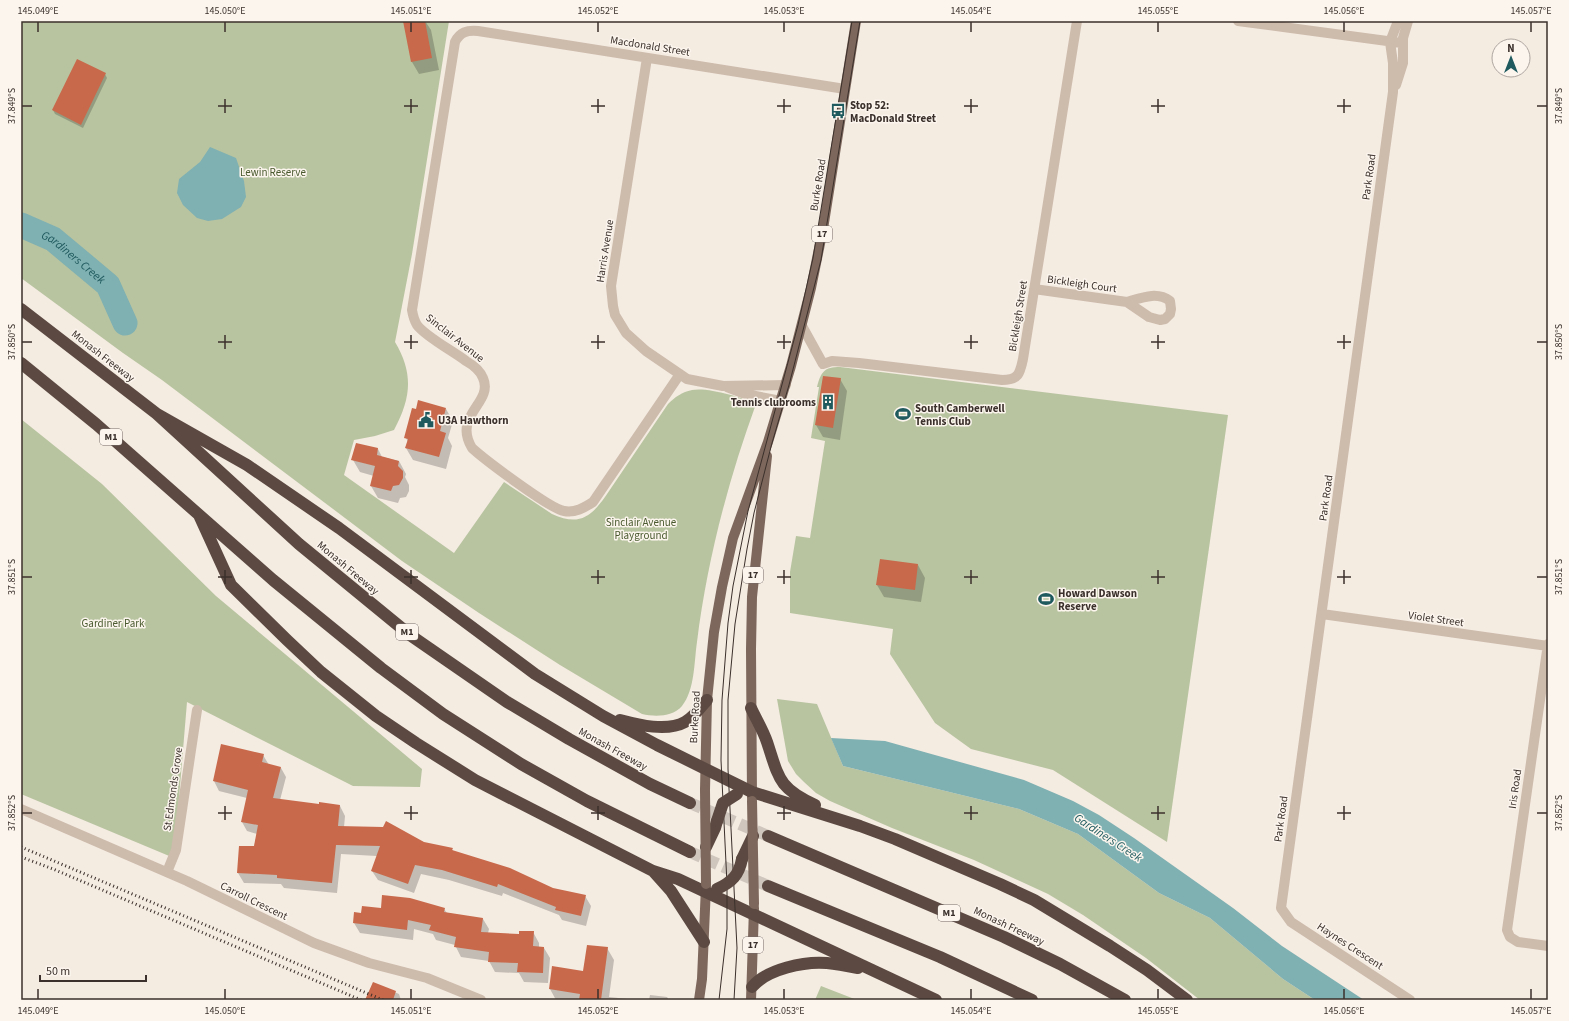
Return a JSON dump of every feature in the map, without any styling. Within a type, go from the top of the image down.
[{"type":"highway","name":"Monash Freeway","points":[[21,308],[157,414],[299,544],[410,635],[507,702],[575,743],[650,784],[690,803]]},
{"type":"highway","name":"M1","points":[[21,363],[96,424],[273,580],[381,668],[443,714],[521,764],[587,802],[690,852]]},
{"type":"highway","points":[[157,414],[253,469],[339,528],[535,674],[603,716],[657,745],[705,767],[752,796]]},
{"type":"highway","points":[[199,514],[231,585],[321,672],[376,716],[416,743],[475,780],[653,871],[710,888],[936,1000]]},
{"type":"highway","points":[[603,716],[640,725],[656,727],[674,725],[684,723],[692,717],[707,700]]},
{"type":"highway","points":[[751,708],[767,741],[775,770],[784,786],[794,794],[860,826],[958,866],[1034,900],[1147,970],[1187,1000]]},
{"type":"highway","points":[[706,847],[715,828],[723,803],[736,794],[752,796],[860,826]]},
{"type":"highway","points":[[710,888],[727,884],[736,876],[753,836]]},
{"type":"highway","name":"Monash Freeway","points":[[768,836],[1004,937],[1060,964],[1125,1000]]},
{"type":"highway","points":[[653,871],[671,891],[704,942]]},
{"type":"highway","points":[[768,886],[940,957],[1032,1000]]},
{"type":"highway","points":[[752,987],[766,975],[800,965],[827,963],[873,970]]},
{"type":"main road","name":"Burke Road","points":[[699,1000],[710,888],[706,847],[705,767],[707,700],[718,608],[733,538],[768,442],[786,385],[802,326],[823,228],[856,21]]},
{"type":"main road","name":"Burke Road","points":[[751,1000],[754,909],[751,708],[752,597],[768,442]]},
{"type":"street","name":"Bickleigh Street","points":[[802,326],[823,364],[828,362],[838,362],[1002,380],[1014,378],[1020,373],[1077,21]]},
{"type":"street","points":[[1238,21],[1402,44]]},
{"type":"street","name":"Park Road","points":[[1281,908],[1393,92],[1393,63],[1390,42],[1398,21]]},
{"type":"street","name":"Park Road","points":[[1393,92],[1402,63],[1402,44],[1408,21]]},
{"type":"street","name":"Macdonald Street","points":[[455,42],[460,34],[478,31],[845,89]]},
{"type":"street","name":"Sinclair Avenue","points":[[455,42],[412,310],[413,317],[420,328],[474,366],[483,377],[485,389],[483,395],[467,422],[466,435],[472,448],[559,510],[580,510],[593,502],[680,374]]},
{"type":"street","name":"Harris Avenue","points":[[647,58],[614,264],[611,296],[615,315],[626,333],[646,351],[680,374],[694,381],[724,386],[786,385]]},
{"type":"street","name":"Bickleigh Court","points":[[1034,289],[1127,302]]},
{"type":"street","name":"Harris Avenue","points":[[724,386],[745,394],[781,401]]},
{"type":"street","name":"Violet Street","points":[[1322,614],[1548,645]]},
{"type":"street","name":"Iris Road","points":[[1548,645],[1507,930],[1510,937],[1518,942],[1548,946]]},
{"type":"street","name":"St Edmonds Grove","points":[[167,872],[176,850],[197,710]]},
{"type":"street","name":"Carroll Crescent","points":[[21,810],[167,872],[314,943],[369,963],[427,978],[481,1000]]},
{"type":"street","name":"Haynes Crescent","points":[[1281,908],[1290,922],[1410,1000]]},
{"type":"green space","points":[[21,21],[449,21],[412,254],[395,342],[408,375],[407,397],[394,430],[375,436],[354,440],[344,475],[454,553],[504,482],[552,514],[561,518],[576,519],[583,518],[588,515],[605,497],[668,404],[682,393],[698,389],[715,391],[742,398],[756,404],[736,462],[706,581],[692,684],[686,699],[678,710],[664,715],[652,716],[642,714],[560,665],[479,613],[402,561],[162,380],[21,278]]},
{"type":"green space","points":[[840,367],[1228,415],[1167,842],[1053,770],[971,749],[935,723],[890,654],[893,629],[790,613],[790,572],[796,536],[810,538],[825,441],[811,438],[819,387],[817,387],[824,371],[830,368]]},
{"type":"green space","name":"Gardiner Park","points":[[21,419],[102,484],[216,596],[422,769],[420,787],[353,786],[187,702],[174,858],[21,794]]},
{"type":"green space","points":[[777,699],[817,704],[843,766],[1019,809],[1078,834],[1159,893],[1210,918],[1283,979],[1315,1000],[1200,1000],[1146,958],[1083,915],[1048,894],[974,860],[892,828],[830,801],[816,793],[804,782],[796,774],[788,761]]},
{"type":"green space","points":[[821,986],[857,1000],[815,1000]]},
{"type":"water","points":[[210,147],[236,158],[244,181],[246,197],[241,207],[222,219],[208,221],[197,218],[183,205],[177,193],[179,179],[200,162]]},
{"type":"water","points":[[831,738],[885,741],[1024,780],[1073,801],[1099,815],[1134,838],[1233,908],[1282,946],[1364,1000],[1315,1000],[1283,979],[1210,918],[1159,893],[1078,834],[1019,809],[843,766]]},
{"type":"building","points":[[403,21],[425,21],[432,58],[411,62]]},
{"type":"building","points":[[77,59],[106,73],[81,125],[52,110]]},
{"type":"building","name":"Tennis clubrooms","points":[[823,376],[841,378],[833,428],[815,425]]},
{"type":"building","name":"U3A Hawthorn","points":[[418,400],[446,408],[440,431],[446,433],[439,457],[405,448],[408,439],[404,438],[412,408],[416,409]]},
{"type":"building","points":[[356,443],[378,448],[377,455],[399,461],[398,466],[403,471],[403,478],[399,485],[393,486],[391,491],[370,486],[375,466],[351,460]]},
{"type":"building","points":[[880,559],[918,564],[915,590],[876,585]]},
{"type":"building","points":[[221,744],[264,754],[262,762],[281,767],[273,798],[340,805],[338,826],[383,827],[386,821],[424,842],[453,848],[452,850],[510,868],[553,888],[586,895],[581,916],[555,910],[556,907],[498,884],[497,887],[442,870],[415,865],[408,884],[371,871],[380,846],[336,845],[332,883],[277,878],[277,875],[237,873],[239,846],[254,846],[258,825],[241,822],[248,790],[213,781]]},
{"type":"building","points":[[382,895],[410,898],[445,908],[444,912],[483,918],[481,932],[519,934],[519,931],[534,931],[533,946],[544,947],[543,973],[517,972],[518,963],[488,962],[489,952],[454,947],[456,937],[429,930],[431,925],[408,920],[407,930],[353,923],[354,912],[361,913],[362,906],[381,908]]},
{"type":"building","points":[[587,945],[608,947],[601,1000],[579,1000],[580,994],[549,989],[552,966],[583,971]]},
{"type":"building","points":[[373,982],[396,991],[393,1000],[365,1000]]},
{"type":"waterway","name":"Gardiners Creek","points":[[21,225],[53,239],[108,285],[125,323]]},
{"type":"tunnel","points":[[690,803],[768,836]]},
{"type":"tunnel","points":[[690,852],[768,886]]},
{"type":"tram line","points":[[719,1000],[727,929],[727,884],[721,760],[722,700],[728,623],[733,586],[748,511],[798,325],[813,258],[852,21]]},
{"type":"tram line","points":[[734,1000],[737,948],[728,769],[728,700],[735,624],[754,513],[821,260],[860,21]]},
{"type":"railway","points":[[21,847],[383,1000]]},
{"type":"railway","points":[[21,857],[53,869],[361,1000]]},
{"type":"place","name":"Stop 52: MacDonald Street","points":[[838,111]]},
{"type":"place","name":"Tennis clubrooms","points":[[828,402]]},
{"type":"place","name":"South Camberwell Tennis Club","points":[[903,414]]},
{"type":"place","name":"U3A Hawthorn","points":[[426,420]]},
{"type":"place","name":"Howard Dawson Reserve","points":[[1046,599]]},
{"type":"park label","name":"Lewin Reserve","points":[[273,172]]},
{"type":"park label","name":"Sinclair Avenue Playground","points":[[641,528]]}]
